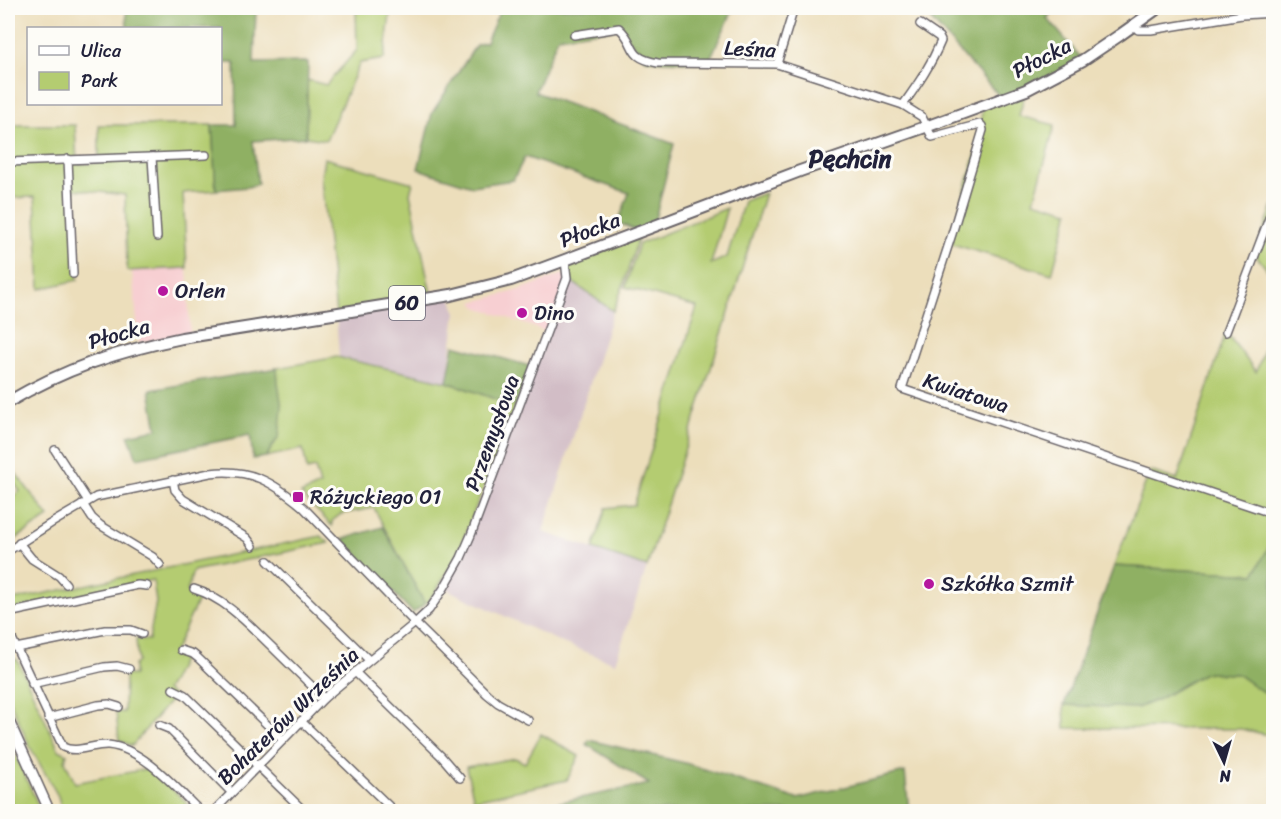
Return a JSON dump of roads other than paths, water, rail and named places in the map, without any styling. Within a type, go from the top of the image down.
[{"type":"main road","name":"Płocka","points":[[8,402],[46,381],[83,365],[144,345],[451,296],[511,280],[800,171],[1026,90],[1083,60],[1158,8]]},
{"type":"main road","points":[[8,720],[50,812]]},
{"type":"street","points":[[777,64],[794,8]]},
{"type":"street","points":[[1134,26],[1138,30],[1150,30],[1242,15],[1274,13]]},
{"type":"street","points":[[903,105],[933,60],[941,41],[939,37],[920,24]]},
{"type":"street","name":"Leśna","points":[[574,35],[619,28],[625,33],[637,56],[658,63],[777,64],[903,105],[922,117],[927,127]]},
{"type":"street","name":"Kwiatowa","points":[[927,127],[932,136],[980,124],[983,130],[902,389],[1274,514]]},
{"type":"street","points":[[8,162],[206,155]]},
{"type":"street","points":[[152,157],[157,237]]},
{"type":"street","points":[[68,159],[73,274]]},
{"type":"street","points":[[1226,332],[1274,205]]},
{"type":"street","name":"Przemysłowa","points":[[415,623],[429,610],[444,588],[471,535],[567,278],[565,260]]},
{"type":"street","points":[[55,450],[86,502],[92,518],[153,557],[160,564]]},
{"type":"street","points":[[8,551],[86,502],[106,495],[217,472],[239,472],[252,475],[277,487],[303,507],[487,694],[528,720]]},
{"type":"street","points":[[173,480],[175,490],[183,499],[247,538],[253,546]]},
{"type":"street","points":[[19,543],[32,559],[59,576],[66,584]]},
{"type":"street","points":[[268,561],[369,660]]},
{"type":"street","points":[[8,613],[138,585],[147,586]]},
{"type":"street","points":[[194,589],[224,603],[240,616],[324,698]]},
{"type":"street","name":"Bohaterów Września","points":[[214,811],[324,698],[415,623]]},
{"type":"street","points":[[16,648],[111,630],[131,630],[142,634]]},
{"type":"street","points":[[9,635],[60,744],[66,749],[108,745],[129,750],[141,756],[201,812]]},
{"type":"street","points":[[182,650],[198,658],[283,740]]},
{"type":"street","points":[[32,684],[104,667],[117,666],[129,669]]},
{"type":"street","points":[[355,672],[460,777]]},
{"type":"street","points":[[173,689],[185,695],[305,812]]},
{"type":"street","points":[[48,717],[98,705],[109,704],[119,707]]},
{"type":"street","points":[[301,721],[392,808],[393,812]]},
{"type":"street","points":[[159,725],[169,729],[231,792]]},
{"type":"place","name":"Orlen","points":[[163,291]]},
{"type":"place","name":"Dino","points":[[522,313]]},
{"type":"place","name":"Różyckiego 01","points":[[298,497]]},
{"type":"place","name":"Szkółka Szmit","points":[[929,584]]},
{"type":"district","name":"Pęchcin","points":[[850,159]]}]
